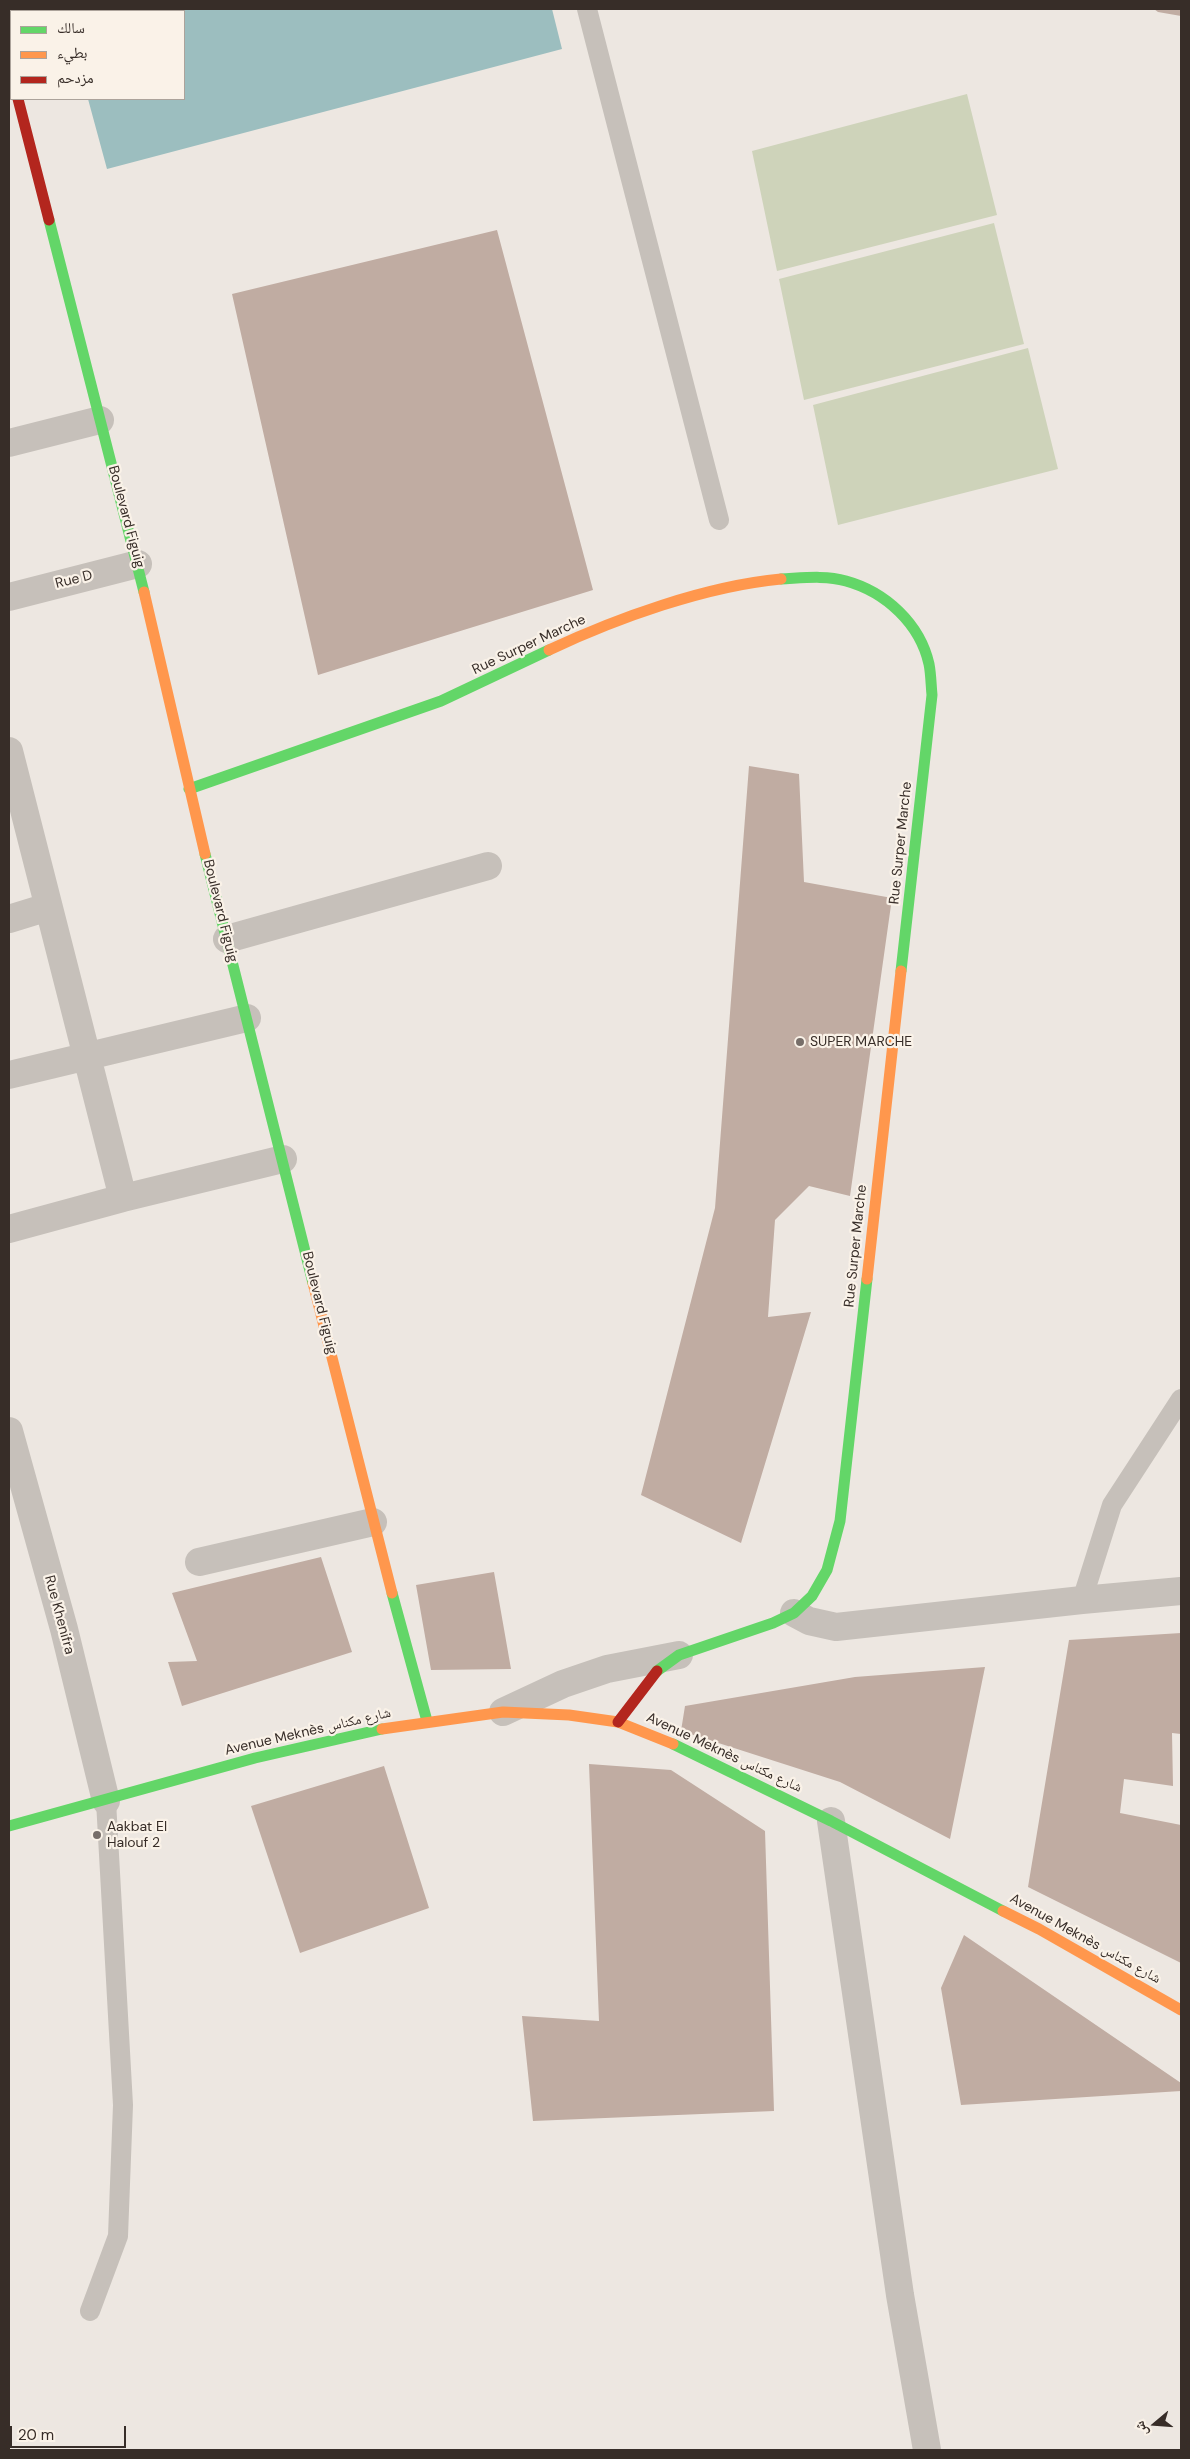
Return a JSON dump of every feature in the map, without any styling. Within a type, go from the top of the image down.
[{"type":"street","name":"Boulevard Figuig","points":[[18,100],[138,564],[189,789],[373,1522],[426,1721]]},
{"type":"street","points":[[9,443],[100,420]]},
{"type":"street","name":"Rue D","points":[[9,597],[138,564]]},
{"type":"street","name":"Rue Surper Marche","points":[[189,789],[441,701],[562,643],[660,606],[740,584],[818,577],[846,581],[877,594],[902,613],[918,637],[929,664],[932,695],[840,1521],[827,1570],[812,1596],[794,1613],[774,1623],[679,1655],[653,1675],[618,1722]]},
{"type":"street","points":[[9,751],[85,1056],[123,1198]]},
{"type":"street","points":[[227,939],[488,866]]},
{"type":"street","points":[[9,920],[48,908]]},
{"type":"street","points":[[9,1075],[247,1018]]},
{"type":"street","points":[[9,1229],[123,1198],[283,1159]]},
{"type":"street","name":"Rue Khenifra","points":[[9,1431],[64,1629],[106,1801]]},
{"type":"street","points":[[199,1562],[373,1522]]},
{"type":"street","points":[[794,1613],[809,1621],[836,1627],[1181,1591]]},
{"type":"street","points":[[502,1712],[563,1684],[607,1669],[679,1655]]},
{"type":"street","name":"Avenue Meknès شارع مكناس","points":[[9,1826],[315,1743],[426,1721],[502,1712],[569,1715],[618,1722],[691,1751],[831,1820],[956,1888],[1038,1929],[1181,2010]]},
{"type":"street","points":[[831,1820],[900,2295],[926,2450]]},
{"type":"lane","points":[[587,9],[719,520]]},
{"type":"lane","points":[[1082,1600],[1112,1505],[1181,1399]]},
{"type":"lane","points":[[90,2311],[118,2236],[123,2105],[106,1801]]},
{"type":"green space","points":[[967,94],[997,215],[777,271],[752,151]]},
{"type":"green space","points":[[994,223],[1024,344],[804,400],[779,279]]},
{"type":"green space","points":[[1028,348],[1058,469],[838,525],[813,405]]},
{"type":"water","points":[[552,9],[562,49],[107,169],[88,100],[185,100],[185,10],[64,10]]},
{"type":"building","points":[[1154,9],[1181,9],[1181,16],[1158,12]]},
{"type":"building","points":[[497,230],[593,590],[318,675],[232,294]]},
{"type":"building","name":"SUPER MARCHE","points":[[749,766],[799,774],[804,882],[892,898],[850,1196],[809,1186],[775,1220],[768,1317],[811,1312],[741,1543],[641,1495],[715,1208]]},
{"type":"building","points":[[321,1557],[352,1652],[182,1706],[168,1662],[197,1661],[172,1593]]},
{"type":"building","points":[[494,1572],[511,1669],[431,1670],[416,1585]]},
{"type":"building","points":[[1181,1633],[1181,1734],[1172,1733],[1173,1786],[1124,1779],[1120,1813],[1181,1825],[1181,1963],[1028,1887],[1069,1640]]},
{"type":"building","points":[[985,1667],[950,1839],[840,1782],[681,1731],[685,1706],[855,1677]]},
{"type":"building","points":[[589,1764],[671,1770],[765,1831],[774,2111],[533,2121],[522,2016],[599,2021]]},
{"type":"building","points":[[384,1766],[429,1908],[300,1953],[251,1806]]},
{"type":"building","points":[[964,1935],[1181,2083],[1181,2091],[961,2105],[941,1988]]},
{"type":"traffic: fast","points":[[49,220],[144,592]]},
{"type":"traffic: fast","points":[[781,579],[814,577],[838,579],[861,586],[875,593],[899,612],[909,623],[918,636],[929,664],[932,695],[901,971]]},
{"type":"traffic: fast","points":[[189,789],[441,701],[549,650]]},
{"type":"traffic: fast","points":[[205,854],[313,1283]]},
{"type":"traffic: fast","points":[[657,1671],[679,1655],[773,1623],[794,1613],[812,1596],[827,1570],[840,1521],[867,1279]]},
{"type":"traffic: fast","points":[[392,1593],[427,1721]]},
{"type":"traffic: fast","points":[[9,1826],[255,1758],[382,1729]]},
{"type":"traffic: fast","points":[[673,1744],[831,1821],[1003,1911]]},
{"type":"traffic: slow","points":[[549,650],[603,626],[662,605],[723,589],[781,579]]},
{"type":"traffic: slow","points":[[144,592],[205,854]]},
{"type":"traffic: slow","points":[[867,1279],[901,971]]},
{"type":"traffic: slow","points":[[313,1283],[392,1593]]},
{"type":"traffic: slow","points":[[382,1729],[503,1712],[569,1715],[618,1722],[673,1744]]},
{"type":"traffic: slow","points":[[1003,1911],[1039,1929],[1181,2010]]},
{"type":"traffic: jam","points":[[18,100],[49,220]]},
{"type":"traffic: jam","points":[[618,1722],[657,1671]]},
{"type":"place","name":"SUPER MARCHE","points":[[800,1042]]},
{"type":"place","name":"Aakbat El Halouf 2","points":[[97,1835]]}]
